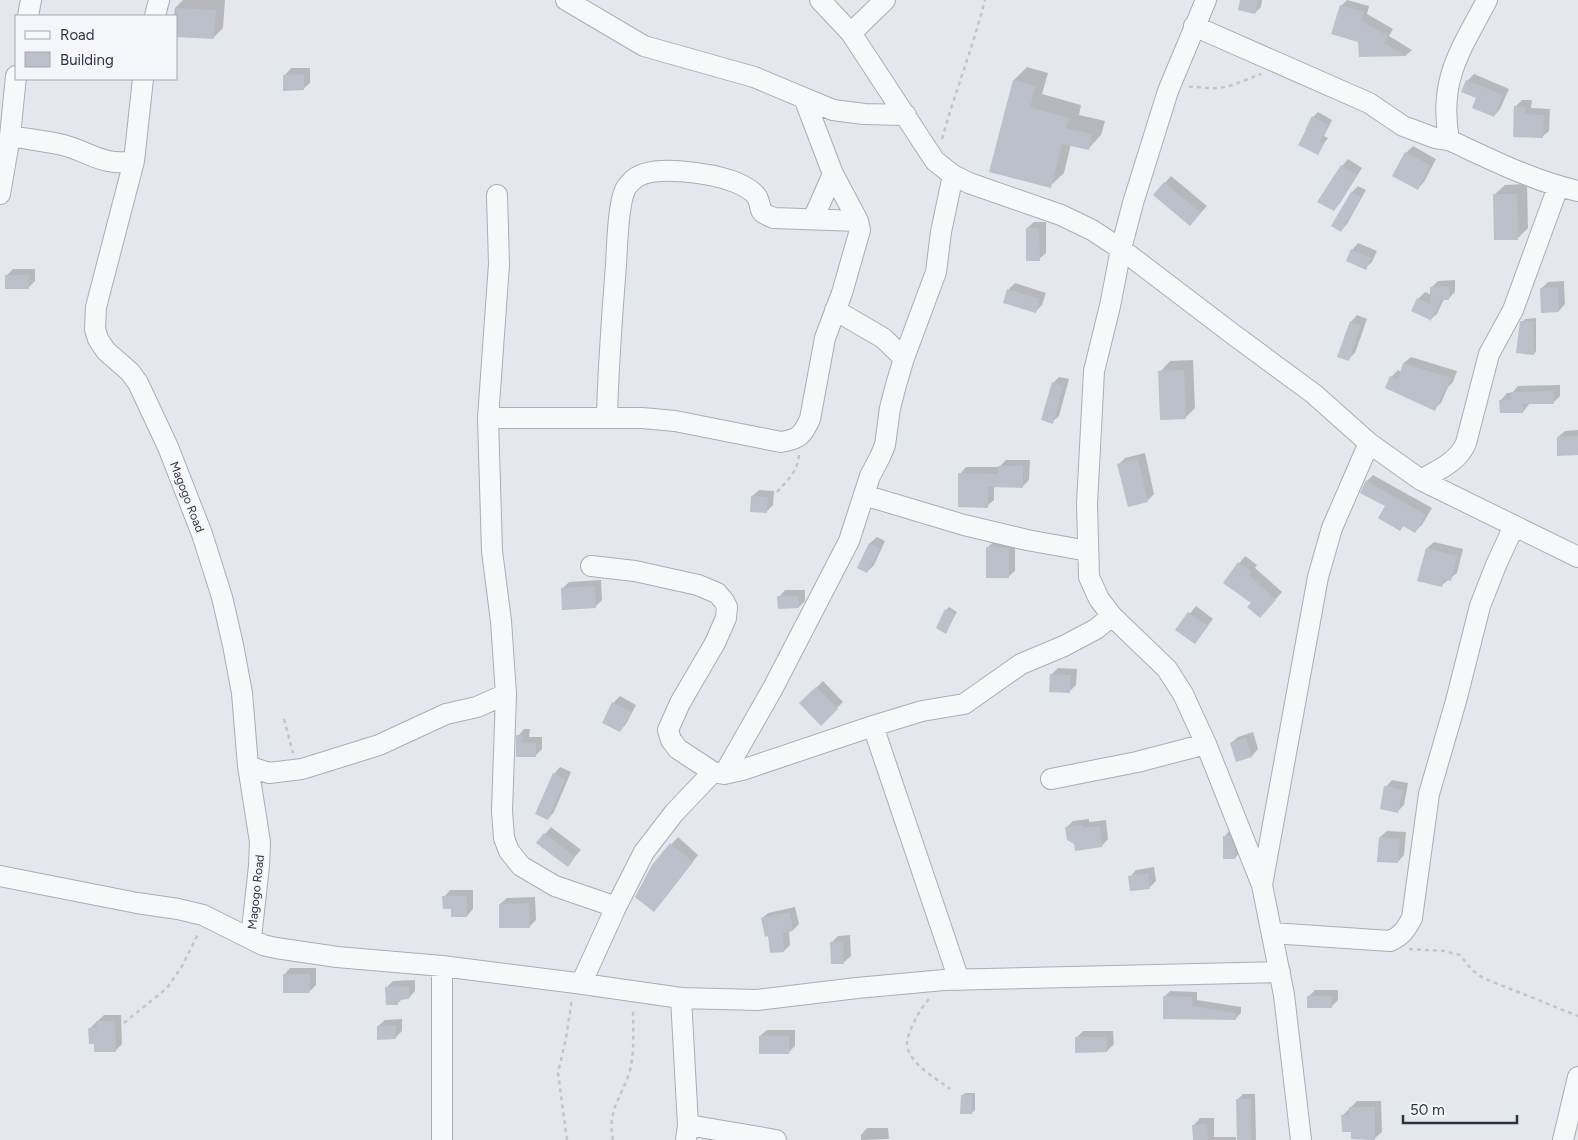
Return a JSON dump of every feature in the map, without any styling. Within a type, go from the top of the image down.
[{"type":"street","points":[[28,15],[31,0]]},
{"type":"street","points":[[155,15],[159,0]]},
{"type":"street","points":[[566,0],[644,46],[754,77],[833,110],[849,113],[906,115]]},
{"type":"street","points":[[820,0],[851,33],[935,161],[969,183],[1061,216],[1092,230],[1121,249],[1314,394],[1369,443],[1421,480],[1578,557]]},
{"type":"street","points":[[851,33],[885,0]]},
{"type":"street","points":[[1206,0],[1168,91],[1133,203],[1094,371],[1086,504],[1089,577],[1099,599],[1112,616],[1167,669],[1183,694],[1206,744],[1262,884],[1284,994],[1301,1140]]},
{"type":"street","points":[[1449,140],[1446,122],[1447,94],[1452,68],[1487,0]]},
{"type":"street","points":[[1194,26],[1369,103],[1403,126],[1434,138],[1449,140],[1558,187],[1578,191]]},
{"type":"street","points":[[0,194],[10,136],[16,80]]},
{"type":"street","name":"Magogo Road","points":[[143,80],[134,161],[96,307],[95,329],[98,339],[106,351],[130,372],[138,383],[168,446],[202,534],[222,597],[242,693],[248,766],[260,842],[251,938]]},
{"type":"street","points":[[488,418],[642,418],[675,422],[781,442],[797,439],[805,430],[810,419],[824,338],[835,310],[860,230],[858,221],[833,174],[804,98]]},
{"type":"street","points":[[10,136],[65,145],[98,159],[114,163],[134,161]]},
{"type":"street","points":[[607,418],[608,366],[618,234],[625,190],[633,179],[644,174],[663,170],[687,172],[735,182],[751,190],[757,196],[760,210],[765,215],[774,218],[858,221]]},
{"type":"street","points":[[813,219],[833,174]]},
{"type":"street","points":[[578,983],[644,852],[674,813],[719,773],[774,688],[849,541],[870,476],[885,445],[890,408],[904,358],[936,272],[940,232],[953,174]]},
{"type":"street","points":[[1421,480],[1452,461],[1462,452],[1489,354],[1513,310],[1558,187]]},
{"type":"street","points":[[497,195],[499,264],[488,418],[492,551],[506,694],[502,811],[504,838],[508,851],[521,866],[554,886],[616,907]]},
{"type":"street","points":[[835,310],[883,338],[904,358]]},
{"type":"street","points":[[1262,884],[1318,577],[1332,528],[1369,443]]},
{"type":"street","points":[[864,495],[964,525],[1027,540],[1088,551]]},
{"type":"street","points":[[1272,933],[1390,941],[1398,938],[1405,931],[1412,918],[1429,794],[1456,701],[1480,606],[1514,526]]},
{"type":"street","points":[[591,566],[635,571],[698,585],[717,593],[724,601],[727,608],[726,618],[715,643],[680,703],[668,730],[671,740],[678,749],[719,773],[770,760],[922,711],[964,704],[1021,664],[1088,633],[1112,616]]},
{"type":"street","points":[[248,766],[269,774],[302,769],[379,745],[446,714],[477,706],[506,694]]},
{"type":"street","points":[[873,726],[951,980]]},
{"type":"street","points":[[1051,779],[1137,762],[1206,744]]},
{"type":"street","points":[[0,876],[203,915],[263,945],[276,948],[306,953],[442,966],[681,998],[758,1000],[866,987],[951,980],[1280,972]]},
{"type":"street","points":[[442,966],[442,1140]]},
{"type":"street","points":[[681,998],[687,1132],[776,1140]]},
{"type":"street","points":[[1563,1140],[1578,1077]]},
{"type":"path","points":[[935,161],[956,91],[975,40],[985,0]]},
{"type":"path","points":[[1168,91],[1195,86],[1216,89],[1226,87],[1285,66]]},
{"type":"path","points":[[777,492],[790,479],[798,464],[797,439]]},
{"type":"path","points":[[284,718],[293,752],[302,769]]},
{"type":"path","points":[[124,1023],[167,988],[182,966],[200,932],[207,926],[218,922]]},
{"type":"path","points":[[1390,941],[1410,950],[1460,954],[1472,970],[1483,978],[1578,1016]]},
{"type":"path","points":[[950,1089],[918,1065],[911,1056],[907,1038],[920,1009],[951,980]]},
{"type":"path","points":[[567,1140],[558,1073],[578,983]]},
{"type":"path","points":[[613,1140],[610,1122],[612,1111],[629,1074],[633,1054],[633,992]]},
{"type":"building","points":[[1240,0],[1258,0],[1255,14],[1238,10]]},
{"type":"building","points":[[1340,5],[1364,12],[1361,21],[1388,36],[1384,43],[1407,56],[1359,57],[1358,42],[1331,34]]},
{"type":"building","points":[[176,8],[216,10],[214,39],[178,37],[178,15],[176,15]]},
{"type":"building","points":[[304,74],[304,90],[283,91],[283,75]]},
{"type":"building","points":[[1013,80],[1036,86],[1030,107],[1069,118],[1066,128],[1092,134],[1089,150],[1062,144],[1051,188],[989,172]]},
{"type":"building","points":[[1466,80],[1503,95],[1494,117],[1472,108],[1476,98],[1461,92]]},
{"type":"building","points":[[1514,106],[1526,107],[1525,114],[1544,115],[1543,138],[1513,137]]},
{"type":"building","points":[[1312,116],[1328,125],[1320,141],[1324,144],[1318,155],[1298,145]]},
{"type":"building","points":[[1405,152],[1430,165],[1418,190],[1392,176]]},
{"type":"building","points":[[1341,165],[1357,175],[1334,211],[1317,202]]},
{"type":"building","points":[[1164,182],[1201,213],[1190,226],[1153,195]]},
{"type":"building","points":[[1351,192],[1361,197],[1341,232],[1331,226]]},
{"type":"building","points":[[1493,194],[1517,194],[1518,240],[1494,240]]},
{"type":"building","points":[[1026,228],[1039,228],[1040,261],[1026,261]]},
{"type":"building","points":[[1351,249],[1371,258],[1366,270],[1346,261]]},
{"type":"building","points":[[5,275],[29,275],[29,289],[5,289]]},
{"type":"building","points":[[1449,286],[1449,300],[1441,300],[1430,322],[1430,320],[1411,311],[1417,298],[1430,304],[1430,287]]},
{"type":"building","points":[[1558,287],[1559,312],[1541,313],[1540,288]]},
{"type":"building","points":[[1007,289],[1040,299],[1036,313],[1003,303]]},
{"type":"building","points":[[1350,321],[1361,325],[1349,361],[1337,357]]},
{"type":"building","points":[[1520,321],[1533,321],[1534,355],[1516,353]]},
{"type":"building","points":[[1403,363],[1451,378],[1447,390],[1445,389],[1435,411],[1385,388],[1390,376],[1398,380]]},
{"type":"building","points":[[1184,370],[1186,419],[1160,420],[1158,371]]},
{"type":"building","points":[[1052,382],[1063,386],[1053,424],[1041,420]]},
{"type":"building","points":[[1554,391],[1554,404],[1523,404],[1523,413],[1500,413],[1499,400],[1511,399],[1510,392]]},
{"type":"building","points":[[1578,436],[1578,455],[1557,456],[1557,437]]},
{"type":"building","points":[[1138,459],[1148,502],[1128,507],[1117,464]]},
{"type":"building","points":[[998,466],[1023,466],[1023,488],[988,487],[988,508],[958,507],[958,473],[998,474]]},
{"type":"building","points":[[1366,480],[1426,515],[1415,533],[1403,526],[1400,531],[1378,518],[1385,506],[1360,493]]},
{"type":"building","points":[[751,496],[768,497],[767,513],[750,512]]},
{"type":"building","points":[[869,543],[880,548],[867,573],[857,568]]},
{"type":"building","points":[[986,547],[1009,548],[1009,578],[986,578]]},
{"type":"building","points":[[1426,548],[1457,556],[1451,581],[1444,579],[1442,587],[1417,581]]},
{"type":"building","points":[[1238,562],[1252,572],[1249,575],[1276,600],[1260,618],[1247,607],[1251,603],[1223,583]]},
{"type":"building","points":[[595,586],[596,608],[562,610],[561,588]]},
{"type":"building","points":[[777,596],[799,596],[799,608],[778,609]]},
{"type":"building","points":[[945,609],[955,615],[946,634],[936,628]]},
{"type":"building","points":[[1188,612],[1208,626],[1195,644],[1175,630]]},
{"type":"building","points":[[1050,674],[1071,675],[1070,693],[1049,692]]},
{"type":"building","points":[[816,687],[838,709],[821,726],[799,703]]},
{"type":"building","points":[[612,702],[631,712],[620,732],[602,723]]},
{"type":"building","points":[[516,735],[523,735],[523,743],[536,743],[536,757],[516,757]]},
{"type":"building","points":[[1246,738],[1252,757],[1236,762],[1230,743]]},
{"type":"building","points":[[553,773],[565,779],[548,820],[535,814]]},
{"type":"building","points":[[1384,786],[1403,790],[1398,813],[1380,809]]},
{"type":"building","points":[[1082,825],[1083,828],[1100,826],[1102,847],[1075,851],[1074,844],[1067,840],[1065,827]]},
{"type":"building","points":[[544,833],[575,857],[568,867],[536,843]]},
{"type":"building","points":[[1223,836],[1230,836],[1235,849],[1235,859],[1223,859]]},
{"type":"building","points":[[1379,837],[1400,839],[1398,863],[1377,862]]},
{"type":"building","points":[[670,843],[693,862],[654,912],[635,897],[652,865]]},
{"type":"building","points":[[1148,873],[1150,889],[1130,891],[1128,876]]},
{"type":"building","points":[[442,896],[467,896],[467,917],[451,917],[451,909],[443,909]]},
{"type":"building","points":[[529,903],[530,928],[499,928],[499,904]]},
{"type":"building","points":[[790,912],[793,931],[783,933],[784,952],[770,953],[768,936],[765,937],[761,918]]},
{"type":"building","points":[[843,941],[844,964],[831,964],[830,942]]},
{"type":"building","points":[[283,974],[310,974],[310,993],[283,993]]},
{"type":"building","points":[[409,986],[409,999],[398,1000],[398,1005],[386,1005],[385,987]]},
{"type":"building","points":[[1163,996],[1192,997],[1192,1006],[1236,1013],[1236,1020],[1163,1019]]},
{"type":"building","points":[[1307,996],[1332,996],[1332,1008],[1307,1008]]},
{"type":"building","points":[[96,1021],[115,1021],[116,1052],[94,1052],[94,1044],[89,1044],[88,1028],[97,1028]]},
{"type":"building","points":[[396,1025],[396,1039],[377,1040],[377,1026]]},
{"type":"building","points":[[759,1036],[789,1036],[789,1054],[759,1054]]},
{"type":"building","points":[[1075,1037],[1107,1037],[1107,1052],[1075,1053]]},
{"type":"building","points":[[961,1095],[972,1095],[972,1114],[960,1114]]},
{"type":"building","points":[[1236,1099],[1251,1099],[1251,1140],[1237,1140]]},
{"type":"building","points":[[1349,1107],[1375,1107],[1375,1140],[1351,1139],[1351,1132],[1342,1132],[1341,1115],[1349,1115]]},
{"type":"building","points":[[1207,1124],[1208,1140],[1193,1140],[1192,1125]]}]
